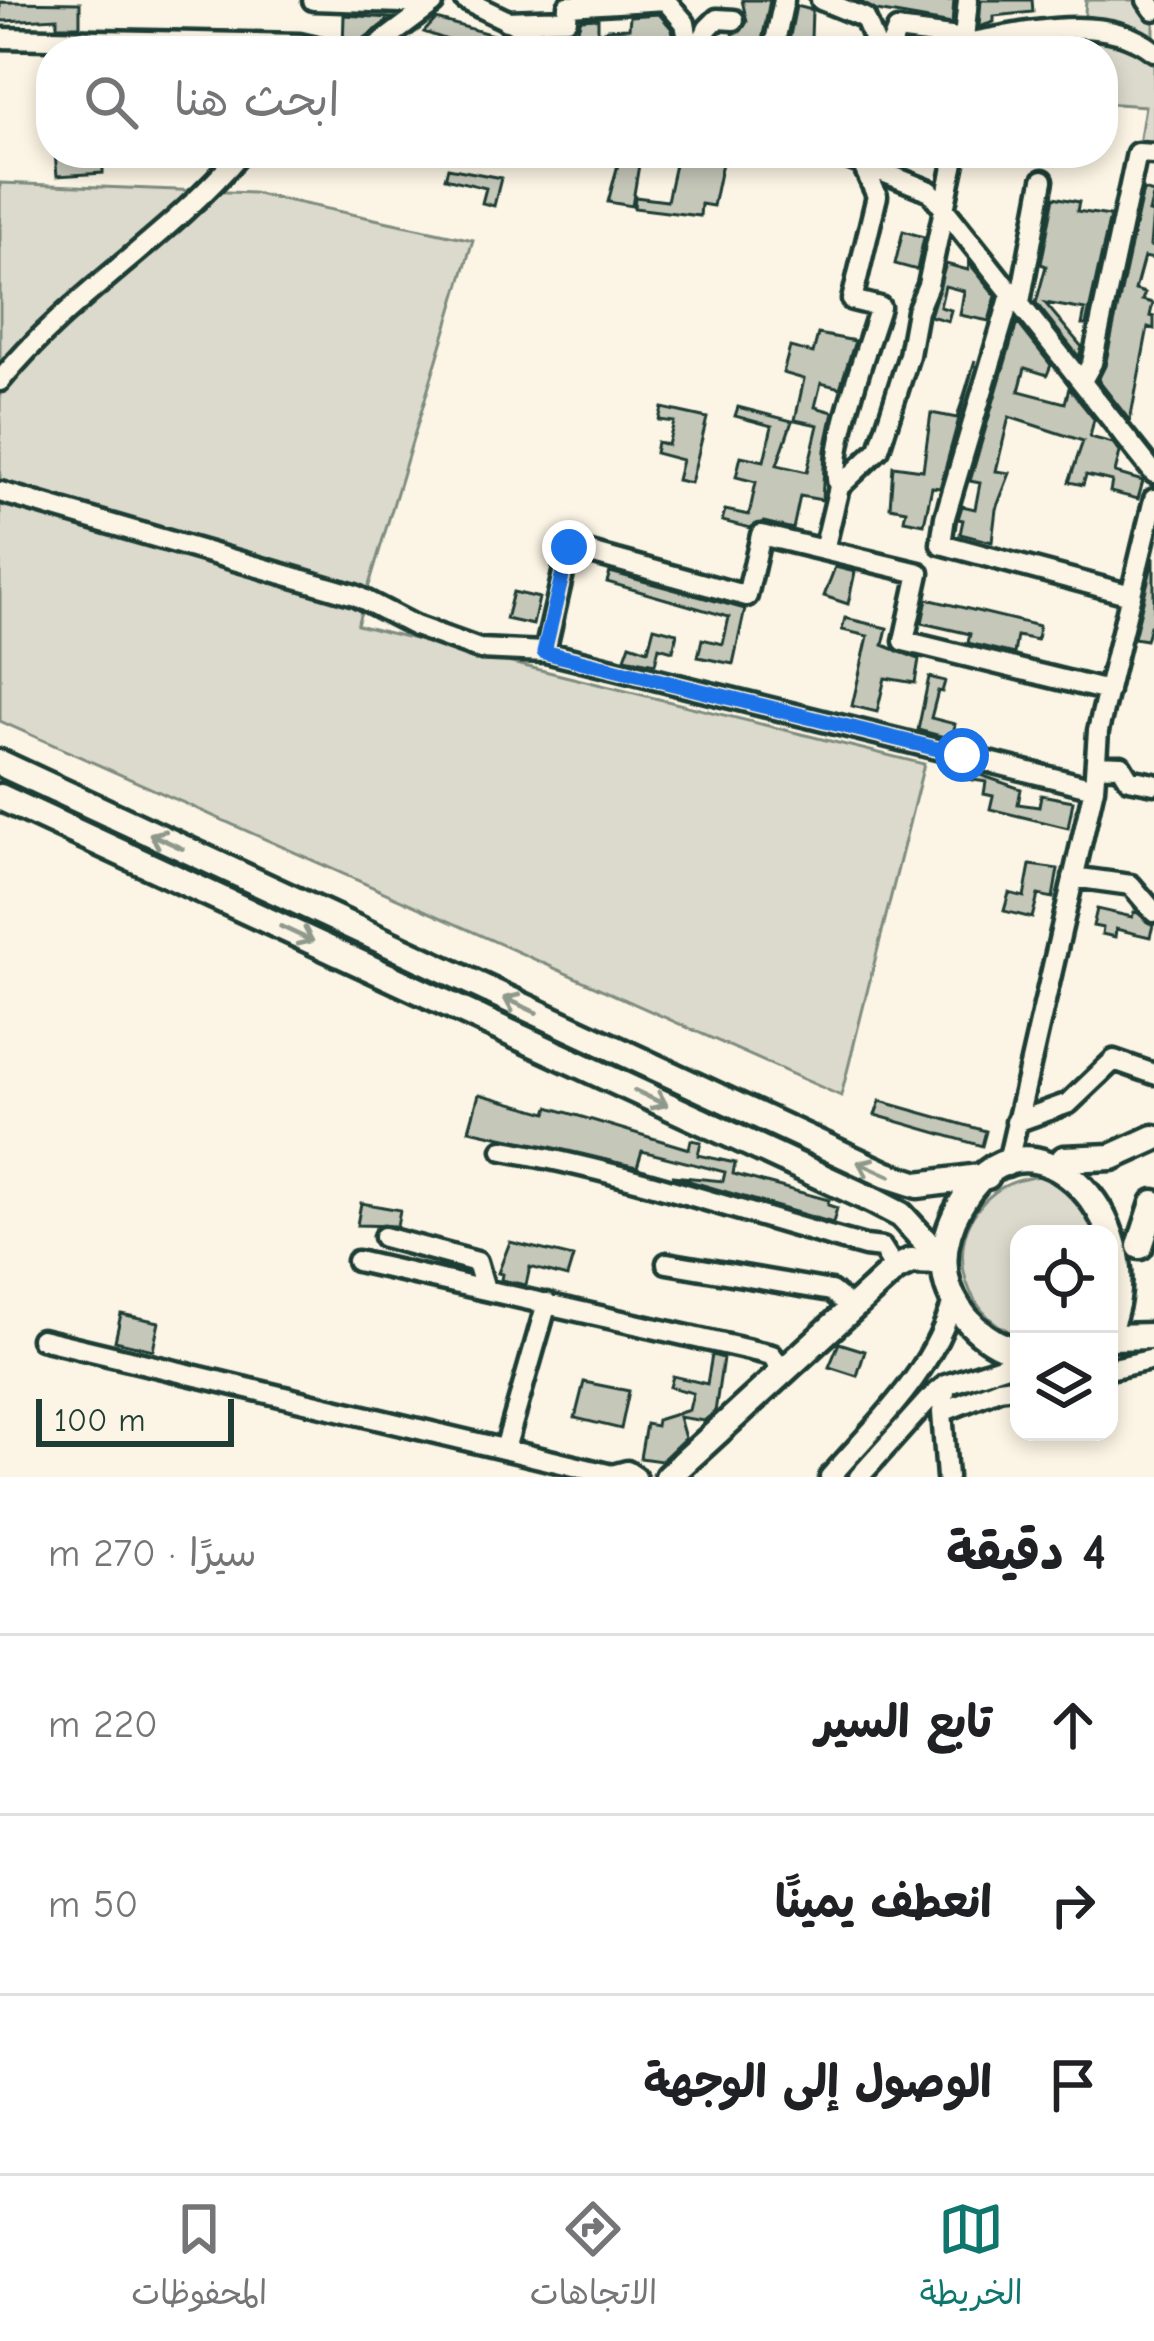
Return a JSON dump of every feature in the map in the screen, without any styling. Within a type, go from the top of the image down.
[{"type":"main road","points":[[0,764],[887,1175],[918,1185],[1036,1160],[1112,1157],[1154,1138]]},
{"type":"main road","points":[[0,797],[874,1201],[922,1234],[944,1262]]},
{"type":"main road","points":[[1036,1160],[1072,1164],[1105,1182],[1129,1210],[1147,1254]]},
{"type":"main road","points":[[997,1171],[963,1200],[948,1229],[944,1262],[954,1298],[979,1332],[1010,1350]]},
{"type":"main road","points":[[1118,1318],[1147,1254],[1154,1203]]},
{"type":"main road","points":[[668,1477],[895,1269],[911,1261],[944,1262]]},
{"type":"main road","points":[[1118,1337],[1154,1336]]},
{"type":"street","points":[[313,0],[437,2]]},
{"type":"street","points":[[465,0],[535,36]]},
{"type":"street","points":[[506,21],[567,20],[568,6],[665,0],[686,23],[689,36]]},
{"type":"street","points":[[776,36],[784,0]]},
{"type":"street","points":[[821,0],[865,18],[872,36]]},
{"type":"street","points":[[963,36],[968,0]]},
{"type":"street","points":[[1148,0],[1154,10]]},
{"type":"street","points":[[391,36],[437,2]]},
{"type":"street","points":[[703,36],[717,20],[734,20]]},
{"type":"street","points":[[1006,36],[1093,28],[1138,38],[1154,51]]},
{"type":"street","points":[[895,36],[897,30],[921,36]]},
{"type":"street","points":[[0,38],[36,39]]},
{"type":"street","points":[[1082,381],[1092,363],[1137,153],[1154,154]]},
{"type":"street","points":[[0,381],[54,323],[176,219],[226,168]]},
{"type":"street","points":[[839,488],[833,475],[839,446],[880,307],[852,300],[877,196],[864,168]]},
{"type":"street","points":[[897,168],[944,207],[1154,473]]},
{"type":"street","points":[[824,550],[839,488],[879,448],[909,355],[916,311],[928,285],[953,168]]},
{"type":"street","points":[[1042,180],[1016,296],[945,517],[941,544],[919,573],[904,640],[1108,691]]},
{"type":"street","points":[[0,492],[355,595],[415,626],[479,650],[544,652],[1094,788]]},
{"type":"street","points":[[997,1171],[1016,1122],[1094,788],[1108,691],[1154,500]]},
{"type":"street","points":[[544,652],[569,547],[746,596],[761,535],[919,573]]},
{"type":"street","points":[[941,544],[1131,595]]},
{"type":"street","points":[[1096,765],[1121,766],[1129,778],[1154,784]]},
{"type":"street","points":[[1073,877],[1131,885],[1154,912]]},
{"type":"street","points":[[1016,1122],[1070,1102],[1114,1060],[1154,1074]]},
{"type":"street","points":[[503,1150],[564,1160],[796,1228],[882,1247],[895,1269]]},
{"type":"street","points":[[384,1237],[477,1262],[484,1289]]},
{"type":"street","points":[[357,1261],[772,1355],[782,1372]]},
{"type":"street","points":[[668,1263],[831,1291],[852,1308]]},
{"type":"street","points":[[830,1477],[926,1366],[954,1298]]},
{"type":"street","points":[[505,1449],[547,1303]]},
{"type":"street","points":[[41,1339],[611,1475],[627,1471],[635,1477]]},
{"type":"street","points":[[1118,1367],[1154,1359]]},
{"type":"street","points":[[859,1477],[946,1385],[1010,1363]]},
{"type":"street","points":[[946,1385],[942,1412],[947,1477]]},
{"type":"street","points":[[942,1412],[1010,1387]]},
{"type":"shaded area","points":[[1086,0],[1154,0],[1154,160],[1137,157],[1145,106],[1118,104],[1118,36],[1083,36]]},
{"type":"shaded area","points":[[0,183],[253,193],[473,240],[357,625],[924,764],[841,1096],[0,721]]},
{"type":"shaded area","points":[[1039,1176],[1069,1183],[1094,1197],[1116,1225],[1010,1225],[1010,1331],[982,1310],[970,1292],[963,1249],[967,1228],[978,1209],[1010,1183]]},
{"type":"building","points":[[742,0],[770,0],[763,36],[734,36],[747,22]]},
{"type":"building","points":[[857,0],[954,0],[952,24],[877,11]]},
{"type":"building","points":[[981,0],[1032,0],[1033,12],[994,16],[994,22],[979,27]]},
{"type":"building","points":[[0,2],[80,3],[80,26],[57,26],[57,18],[4,21]]},
{"type":"building","points":[[796,6],[812,10],[811,36],[790,36]]},
{"type":"building","points":[[659,14],[673,36],[576,36],[581,19],[598,18],[598,35],[607,29],[629,28],[630,16]]},
{"type":"building","points":[[344,15],[391,18],[367,36],[343,36]]},
{"type":"building","points":[[436,19],[497,36],[436,36],[424,32]]},
{"type":"building","points":[[56,168],[103,168],[103,173],[57,176]]},
{"type":"building","points":[[448,168],[501,178],[494,206],[482,203],[486,188],[445,178]]},
{"type":"building","points":[[617,168],[638,168],[632,206],[608,202]]},
{"type":"building","points":[[674,168],[721,168],[713,206],[701,204],[700,216],[634,208],[635,197],[667,201]]},
{"type":"building","points":[[1143,190],[1154,193],[1149,212],[1153,213],[1150,246],[1154,259],[1144,257],[1135,290],[1145,293],[1142,300],[1153,303],[1154,329],[1148,327],[1130,421],[1098,380]]},
{"type":"building","points":[[1054,197],[1079,202],[1077,211],[1110,216],[1086,325],[1082,325],[1085,310],[1045,303],[1082,347],[1079,357],[1036,303],[1046,266],[1041,264]]},
{"type":"building","points":[[903,231],[924,237],[917,270],[895,264]]},
{"type":"building","points":[[969,263],[996,296],[989,321],[960,315],[964,291],[945,286],[940,307],[951,310],[948,321],[930,316],[946,264],[968,270]]},
{"type":"building","points":[[1017,322],[1051,365],[1047,375],[1025,368],[1019,391],[1065,403],[1069,388],[1094,419],[1090,437],[1113,443],[1120,452],[1115,473],[1143,481],[1138,499],[1110,492],[1112,481],[1086,475],[1083,485],[1069,482],[1083,441],[1009,417],[996,471],[1010,473],[996,509],[992,542],[960,534],[963,520],[958,519],[962,506],[975,509],[980,483],[970,481]]},
{"type":"building","points":[[818,334],[855,341],[840,388],[821,383],[815,407],[833,412],[822,500],[800,496],[793,529],[764,522],[750,528],[722,521],[725,510],[749,515],[756,482],[736,477],[741,456],[764,461],[772,426],[735,416],[738,407],[792,421],[777,465],[807,472],[818,425],[795,420],[804,379],[783,373],[790,347],[813,353]]},
{"type":"building","points":[[975,360],[940,488],[932,487],[924,524],[904,520],[906,510],[890,507],[893,466],[923,470],[931,413],[957,418]]},
{"type":"building","points":[[662,408],[707,418],[691,483],[677,480],[682,460],[655,453],[657,442],[668,445],[674,422],[659,420]]},
{"type":"building","points":[[1154,557],[1154,627],[1150,626],[1146,640],[1134,638]]},
{"type":"building","points":[[835,567],[855,572],[848,604],[824,596]]},
{"type":"building","points":[[610,572],[745,609],[733,664],[698,657],[702,639],[723,644],[729,617],[607,582]]},
{"type":"building","points":[[513,592],[539,598],[533,625],[506,619]]},
{"type":"building","points":[[927,599],[1039,626],[1037,640],[1017,636],[1014,654],[968,643],[970,634],[922,623]]},
{"type":"building","points":[[845,618],[887,628],[883,645],[919,659],[915,683],[885,678],[877,712],[852,706],[868,636],[842,630]]},
{"type":"building","points":[[654,627],[677,633],[673,651],[659,647],[655,664],[625,658],[630,644],[648,650]]},
{"type":"building","points":[[929,677],[945,681],[931,718],[955,724],[952,739],[918,730]]},
{"type":"building","points":[[969,771],[1021,789],[1018,804],[1039,807],[1041,795],[1073,801],[1068,828],[990,809],[993,796],[984,794],[986,782],[967,779]]},
{"type":"building","points":[[1030,865],[1058,869],[1053,898],[1038,895],[1032,918],[1004,911],[1009,893],[1024,897]]},
{"type":"building","points":[[1097,909],[1132,917],[1138,913],[1153,925],[1150,937],[1116,929],[1115,937],[1102,934],[1103,928],[1093,926]]},
{"type":"building","points":[[479,1094],[547,1113],[549,1107],[689,1149],[691,1140],[701,1142],[698,1155],[735,1163],[733,1174],[829,1200],[828,1205],[837,1208],[833,1223],[672,1176],[723,1181],[725,1172],[642,1151],[637,1167],[469,1130]]},
{"type":"building","points":[[880,1101],[986,1131],[982,1146],[875,1115]]},
{"type":"building","points":[[361,1203],[400,1210],[397,1226],[357,1225]]},
{"type":"building","points":[[510,1242],[573,1257],[567,1277],[530,1267],[526,1285],[501,1280],[498,1273]]},
{"type":"building","points":[[121,1314],[159,1322],[153,1350],[115,1341]]},
{"type":"building","points":[[839,1343],[865,1351],[857,1376],[829,1367]]},
{"type":"building","points":[[712,1355],[723,1358],[715,1412],[704,1421],[679,1417],[685,1438],[661,1461],[640,1458],[646,1424],[656,1426],[657,1420],[689,1410],[693,1393],[670,1387],[673,1376],[707,1384]]},
{"type":"building","points":[[584,1382],[629,1391],[621,1429],[575,1418]]},
{"type":"route","points":[[569,547],[544,652],[962,755]]}]
